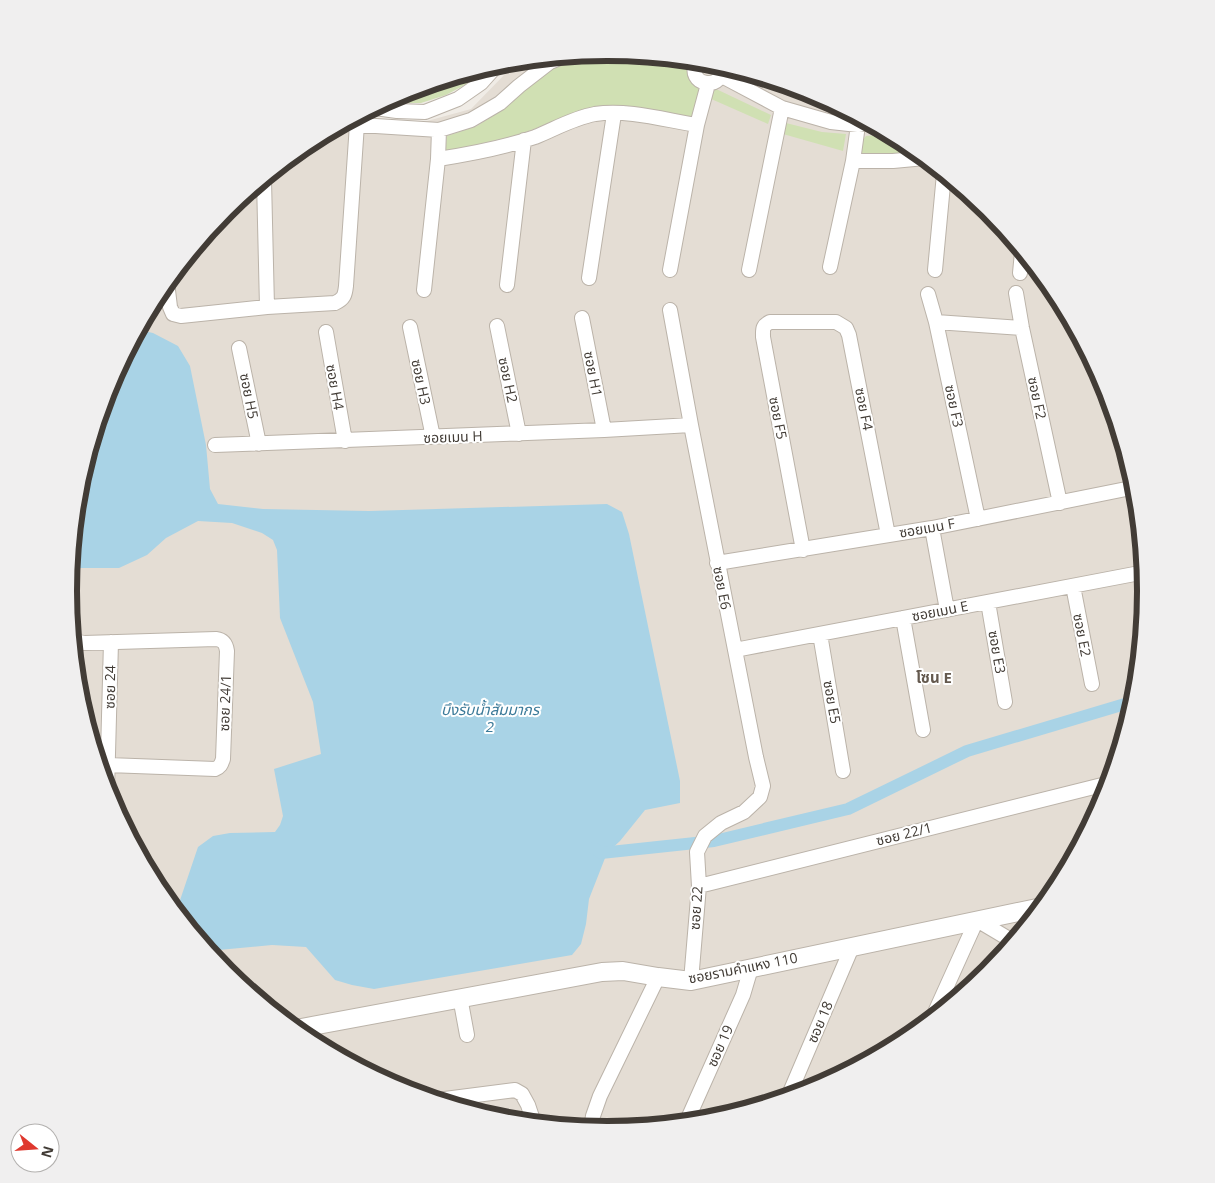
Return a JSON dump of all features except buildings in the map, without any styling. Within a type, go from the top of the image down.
[{"type":"street","points":[[357,124],[439,130],[471,120],[500,102],[546,65]]},
{"type":"street","points":[[694,69],[697,78],[703,83],[708,84],[715,81],[719,73]]},
{"type":"street","points":[[387,110],[425,112],[458,99],[481,83],[488,75]]},
{"type":"street","points":[[728,75],[782,108],[831,122],[857,124]]},
{"type":"street","points":[[670,270],[698,125],[708,84]]},
{"type":"street","points":[[749,270],[782,108]]},
{"type":"street","points":[[438,159],[494,150],[573,120],[596,114],[624,113],[698,125]]},
{"type":"street","points":[[589,278],[614,114]]},
{"type":"street","points":[[169,295],[173,314],[181,316],[267,307],[335,303],[341,300],[345,295],[351,127]]},
{"type":"street","points":[[830,267],[852,161],[863,127]]},
{"type":"street","points":[[424,290],[438,159],[439,130]]},
{"type":"street","points":[[507,285],[524,140]]},
{"type":"street","points":[[852,161],[913,159]]},
{"type":"street","points":[[935,270],[943,182]]},
{"type":"street","points":[[264,188],[267,307]]},
{"type":"street","points":[[1020,272],[1021,261]]},
{"type":"street","name":"ซอย F2","points":[[1016,293],[1060,503]]},
{"type":"street","name":"ซอย F3","points":[[928,294],[936,322],[978,519]]},
{"type":"street","name":"ซอย E6","points":[[670,310],[717,563],[763,786],[760,797],[744,812],[721,823],[705,836]]},
{"type":"street","name":"ซอย H1","points":[[582,318],[604,430]]},
{"type":"street","name":"ซอย F5","points":[[803,322],[770,322],[765,324],[762,329],[803,550]]},
{"type":"street","name":"ซอย F4","points":[[803,322],[836,322],[846,328],[849,335],[888,535]]},
{"type":"street","points":[[936,322],[1022,328]]},
{"type":"street","name":"ซอย H2","points":[[497,326],[519,434]]},
{"type":"street","name":"ซอย H3","points":[[410,327],[433,437]]},
{"type":"street","name":"ซอย H4","points":[[326,332],[345,441]]},
{"type":"street","name":"ซอย H5","points":[[239,348],[259,444]]},
{"type":"street","name":"ซอยเมน H","points":[[215,445],[519,434],[691,425]]},
{"type":"street","name":"ซอยเมน F","points":[[717,563],[932,528],[1128,489]]},
{"type":"street","points":[[932,528],[947,610]]},
{"type":"street","name":"ซอยเมน E","points":[[734,650],[1137,573]]},
{"type":"street","name":"ซอย E2","points":[[1072,586],[1092,684]]},
{"type":"street","name":"ซอย E3","points":[[988,602],[1005,702]]},
{"type":"street","points":[[903,618],[923,730]]},
{"type":"street","name":"ซอย E5","points":[[820,634],[843,771]]},
{"type":"street","name":"ซอย 24/1","points":[[108,766],[219,768],[223,759],[227,652],[226,644],[216,639],[111,642]]},
{"type":"street","points":[[80,642],[111,642]]},
{"type":"street","name":"ซอย 24","points":[[108,769],[111,642]]},
{"type":"street","name":"ซอย 22/1","points":[[698,886],[1101,785]]},
{"type":"street","name":"ซอย 22","points":[[691,981],[698,886],[697,851],[705,836]]},
{"type":"street","name":"ซอยรามคำแหง 110","points":[[307,1028],[602,972],[623,971],[691,981],[1031,909]]},
{"type":"street","points":[[938,1005],[974,926],[974,921],[1008,939]]},
{"type":"street","name":"ซอย 18","points":[[792,1088],[852,947]]},
{"type":"street","name":"ซอย 19","points":[[689,1115],[743,995],[751,968]]},
{"type":"street","points":[[592,1122],[600,1096],[658,977]]},
{"type":"street","points":[[460,998],[467,1035]]},
{"type":"street","points":[[451,1098],[514,1090],[522,1094],[532,1116]]},
{"type":"shaded area","points":[[608,61],[642,62],[711,71],[778,89],[810,102],[873,132],[902,151],[957,193],[982,217],[1006,242],[1048,297],[1067,326],[1097,389],[1110,421],[1128,488],[1137,557],[1138,592],[1137,626],[1128,695],[1110,762],[1097,794],[1067,857],[1048,886],[1006,941],[982,966],[957,990],[902,1032],[873,1051],[810,1081],[778,1094],[711,1112],[642,1121],[608,1122],[573,1121],[504,1112],[437,1094],[405,1081],[342,1051],[313,1032],[258,990],[233,966],[209,941],[167,886],[148,857],[118,794],[105,762],[87,695],[78,626],[77,592],[78,557],[87,488],[105,421],[118,389],[148,326],[167,297],[209,242],[233,217],[258,193],[313,151],[342,132],[368,119],[391,123],[427,121],[471,109],[507,71],[538,66]]},
{"type":"green space","points":[[573,62],[651,63],[689,70],[694,84],[702,93],[693,120],[578,112],[518,135],[445,152],[447,136],[477,126],[502,110],[546,70],[559,64]]},
{"type":"green space","points":[[476,78],[446,95],[421,103],[403,103],[437,89]]},
{"type":"green space","points":[[714,88],[771,115],[768,124],[709,98]]},
{"type":"green space","points":[[786,123],[822,132],[846,134],[843,151],[783,134]]},
{"type":"green space","points":[[878,135],[907,154],[867,156],[860,153],[862,141],[866,136]]},
{"type":"water","name":"บึงรับน้ำสัมมากร 2","points":[[145,331],[153,333],[178,346],[190,366],[206,445],[210,489],[218,504],[263,509],[369,511],[607,504],[622,512],[629,534],[680,781],[680,803],[645,810],[620,841],[607,853],[589,899],[581,944],[572,955],[374,989],[335,980],[306,947],[272,945],[218,950],[179,903],[198,847],[213,836],[230,833],[275,832],[283,816],[274,769],[321,754],[313,702],[280,618],[277,550],[273,540],[262,533],[232,523],[198,521],[166,538],[147,555],[119,568],[78,568],[78,557],[87,488],[95,454],[105,421],[118,389]]},
{"type":"waterway","points":[[594,848],[601,853],[714,841],[848,809],[967,751],[1126,704]]},
{"type":"district","name":"โซน E","points":[[934,678]]}]
